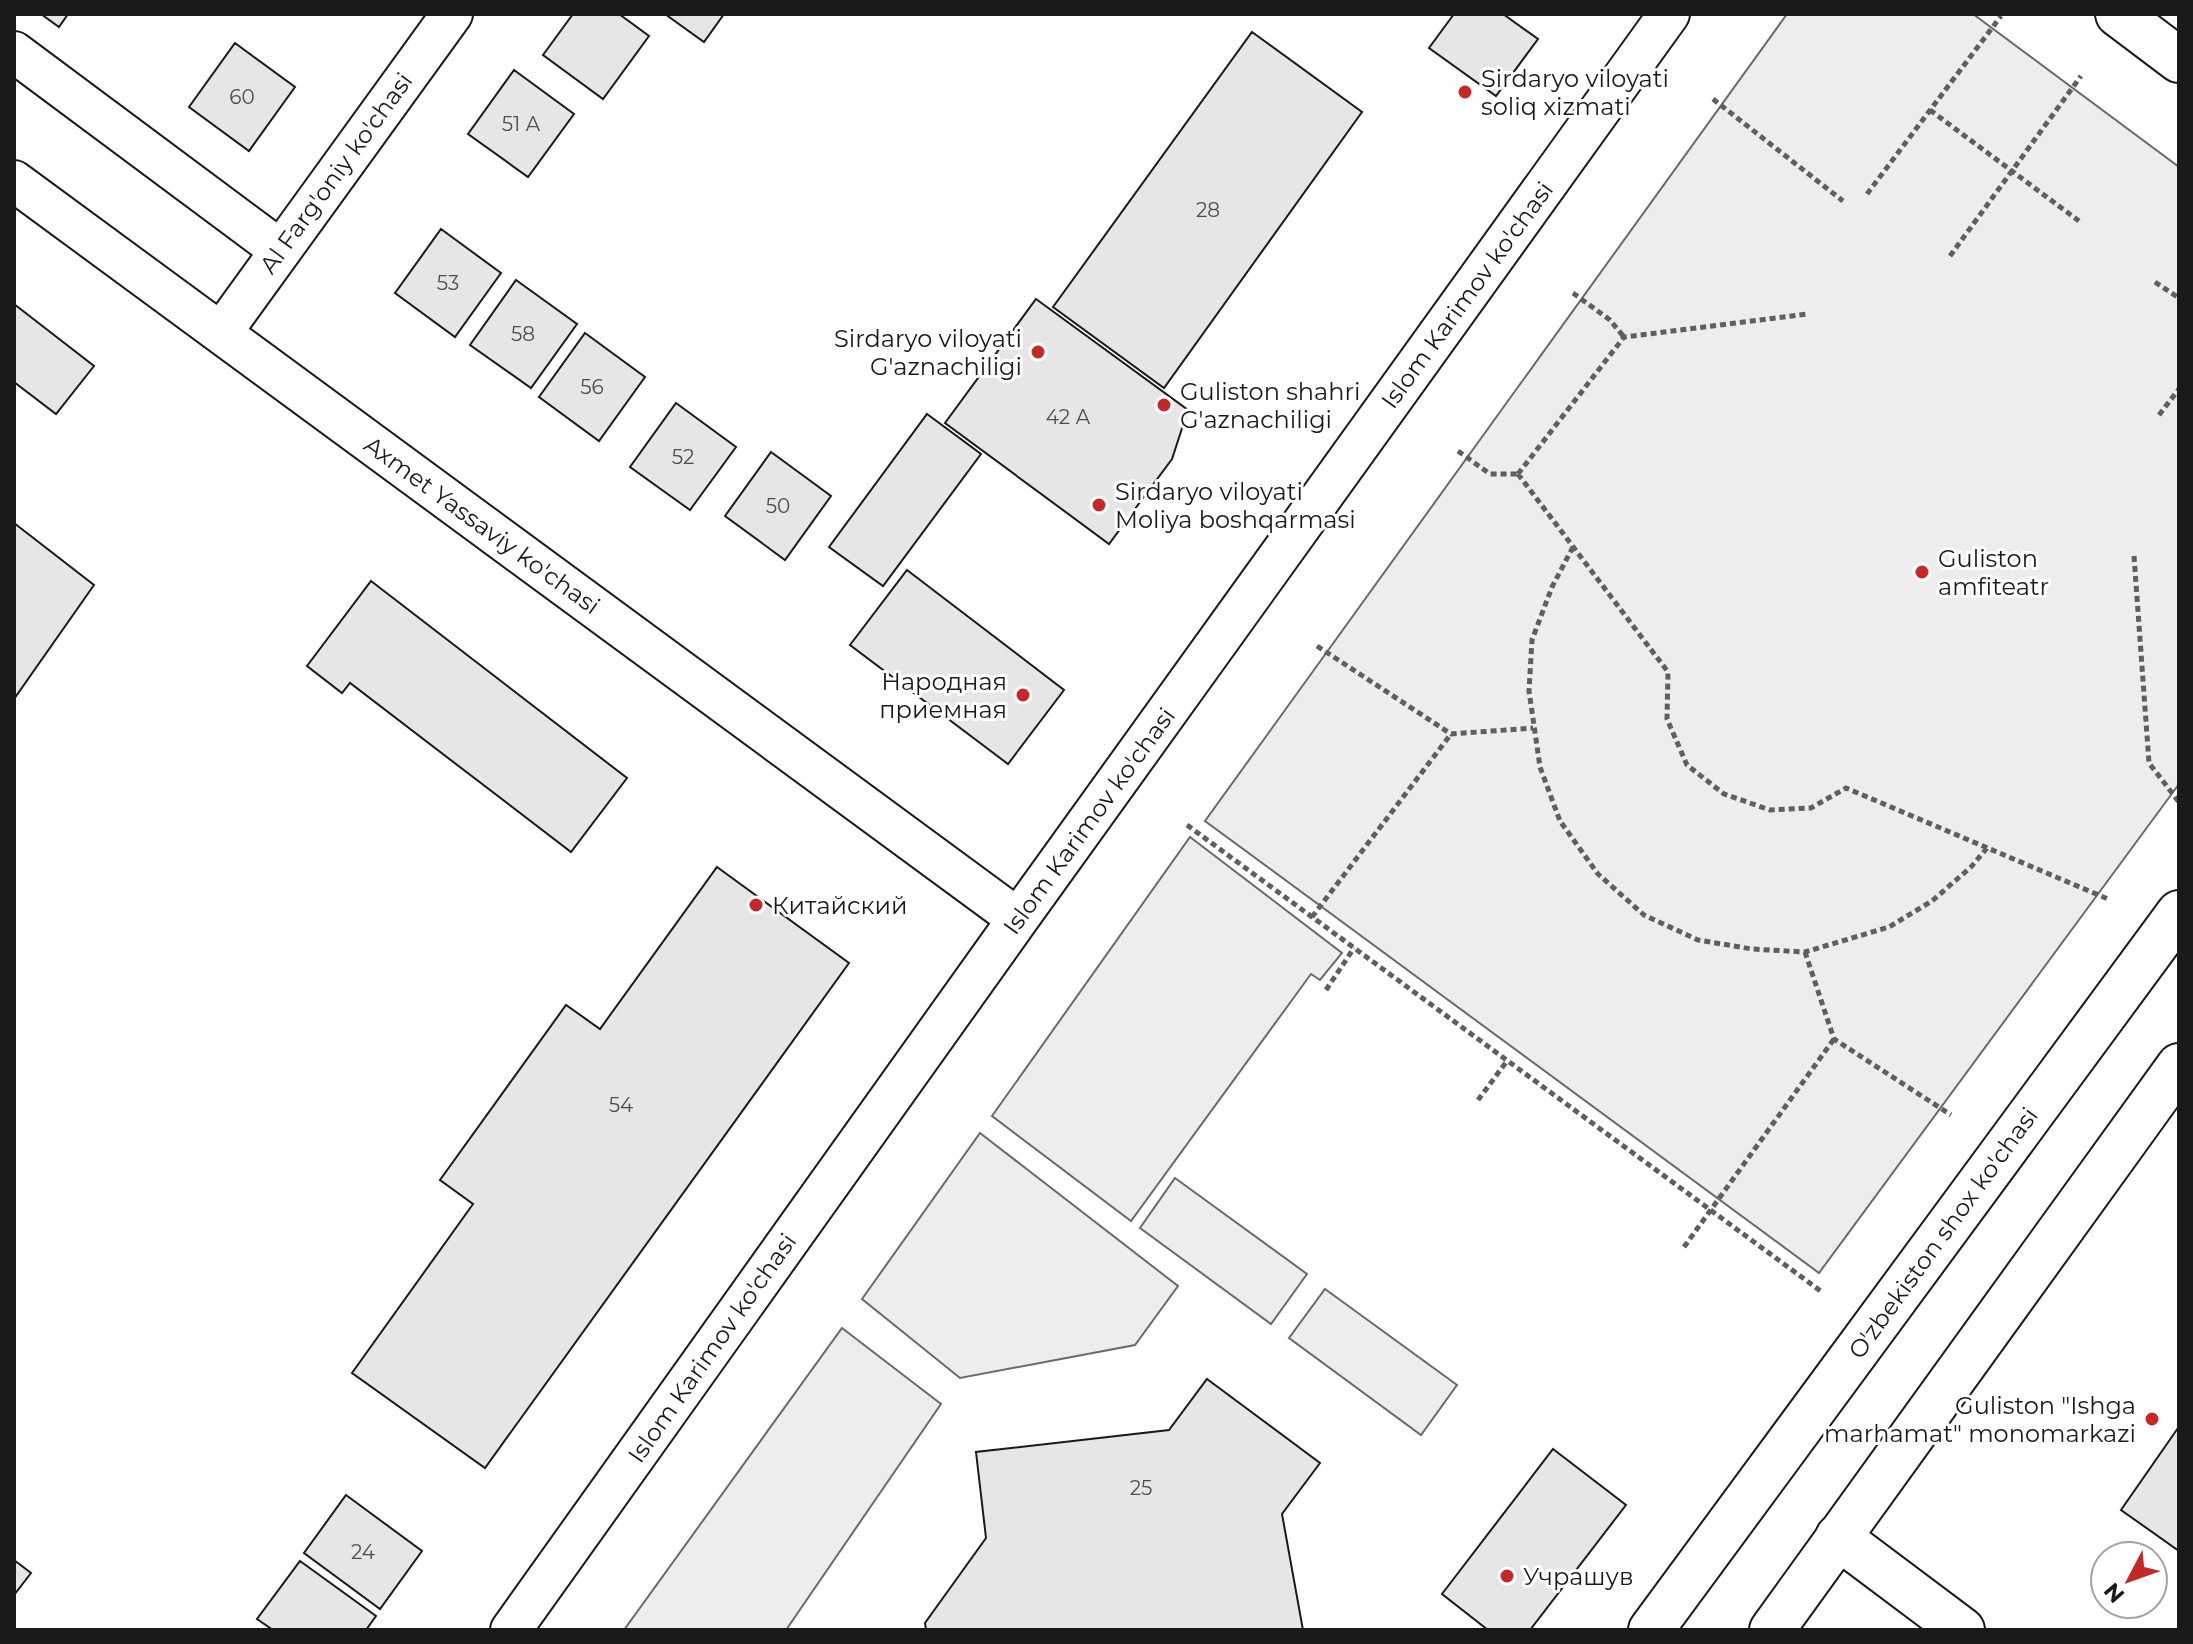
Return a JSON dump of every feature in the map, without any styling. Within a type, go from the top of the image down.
[{"type":"main road","points":[[2118,14],[2179,60]]},
{"type":"main road","name":"O'zbekiston shox ko'chasi","points":[[1651,1630],[2179,913]]},
{"type":"main road","points":[[1772,1630],[2179,1066]]},
{"type":"main road","points":[[1838,1537],[1962,1630]]},
{"type":"street","name":"Al Farg'oniy ko'chasi","points":[[221,333],[452,14]]},
{"type":"street","name":"Islom Karimov ko'chasi","points":[[511,1630],[1669,14]]},
{"type":"street","points":[[14,52],[280,250]]},
{"type":"street","name":"Axmet Yassaviy ko'chasi","points":[[14,181],[1018,919]]},
{"type":"path","points":[[1867,194],[2001,16]]},
{"type":"path","points":[[1950,256],[2081,76]]},
{"type":"path","points":[[1713,99],[1843,201]]},
{"type":"path","points":[[1930,110],[2079,221]]},
{"type":"path","points":[[2155,282],[2179,298]]},
{"type":"path","points":[[1573,293],[1610,320],[1624,337]]},
{"type":"path","points":[[1518,474],[1624,337],[1807,314]]},
{"type":"path","points":[[2159,415],[2179,389]]},
{"type":"path","points":[[1458,451],[1490,474],[1518,474]]},
{"type":"path","points":[[1518,474],[1668,672],[1667,719],[1687,765],[1724,794],[1770,810],[1811,808],[1846,788],[2108,899]]},
{"type":"path","points":[[1573,547],[1552,587],[1532,640],[1529,691],[1540,767],[1560,821],[1598,874],[1644,915],[1698,940],[1752,949],[1805,952],[1889,927],[1932,901],[1971,867],[1987,848]]},
{"type":"path","points":[[2134,556],[2149,763],[2179,802]]},
{"type":"path","points":[[1317,646],[1451,734],[1533,728]]},
{"type":"path","points":[[1312,917],[1451,734]]},
{"type":"path","points":[[1187,825],[1822,1292]]},
{"type":"path","points":[[1326,990],[1354,948]]},
{"type":"path","points":[[1805,952],[1834,1039],[1951,1115]]},
{"type":"path","points":[[1684,1247],[1834,1039]]},
{"type":"path","points":[[1478,1100],[1507,1061]]},
{"type":"shaded area","points":[[1787,14],[1973,14],[2179,167],[2179,784],[1819,1273],[1205,821]]},
{"type":"shaded area","points":[[1190,837],[1342,953],[1320,980],[1311,974],[1131,1221],[992,1116]]},
{"type":"shaded area","points":[[980,1133],[1178,1286],[1135,1345],[960,1378],[862,1299]]},
{"type":"shaded area","points":[[1175,1178],[1307,1274],[1271,1324],[1140,1228]]},
{"type":"shaded area","points":[[1325,1289],[1457,1385],[1421,1435],[1289,1338]]},
{"type":"shaded area","points":[[842,1328],[941,1404],[786,1630],[624,1630]]},
{"type":"building","points":[[41,14],[68,14],[59,27]]},
{"type":"building","points":[[573,14],[619,14],[649,36],[603,99],[543,55]]},
{"type":"building","points":[[665,14],[724,14],[704,42]]},
{"type":"building","points":[[1454,14],[1503,14],[1538,39],[1496,96],[1429,48]]},
{"type":"building","points":[[1252,32],[1362,112],[1164,388],[1053,307]]},
{"type":"building","points":[[235,43],[295,87],[249,151],[189,107]]},
{"type":"building","points":[[514,70],[574,114],[528,177],[468,134]]},
{"type":"building","points":[[441,229],[501,273],[455,337],[395,293]]},
{"type":"building","points":[[516,280],[577,324],[531,388],[470,345]]},
{"type":"building","points":[[1036,299],[1188,410],[1172,459],[1109,544],[945,423]]},
{"type":"building","points":[[14,304],[94,366],[56,414],[14,382]]},
{"type":"building","points":[[585,333],[645,377],[599,441],[539,397]]},
{"type":"building","points":[[676,403],[736,447],[690,510],[630,467]]},
{"type":"building","points":[[927,414],[981,454],[883,586],[829,547]]},
{"type":"building","points":[[771,452],[831,496],[785,560],[725,516]]},
{"type":"building","points":[[14,523],[94,585],[14,699]]},
{"type":"building","points":[[907,570],[1064,690],[1008,764],[850,645]]},
{"type":"building","points":[[371,581],[627,778],[571,852],[350,683],[342,693],[307,666]]},
{"type":"building","points":[[717,867],[849,963],[485,1468],[352,1373],[473,1204],[440,1180],[566,1005],[600,1029]]},
{"type":"building","points":[[1207,1379],[1320,1463],[1282,1514],[1303,1630],[926,1630],[925,1623],[986,1538],[976,1452],[1169,1430]]},
{"type":"building","points":[[2178,1428],[2179,1551],[2169,1544],[2169,1540],[2163,1540],[2121,1510]]},
{"type":"building","points":[[1553,1449],[1626,1505],[1530,1630],[1488,1630],[1442,1594]]},
{"type":"building","points":[[346,1495],[422,1551],[380,1609],[304,1553]]},
{"type":"building","points":[[14,1560],[31,1573],[14,1595]]},
{"type":"building","points":[[300,1561],[376,1616],[366,1630],[273,1630],[257,1619]]},
{"type":"place","name":"Sirdaryo viloyati soliq xizmati","points":[[1465,92]]},
{"type":"place","name":"Sirdaryo viloyati G'aznachiligi","points":[[1038,352]]},
{"type":"place","name":"Guliston shahri G'aznachiligi","points":[[1164,405]]},
{"type":"place","name":"Sirdaryo viloyati Moliya boshqarmasi","points":[[1099,505]]},
{"type":"place","name":"Guliston amfiteatr","points":[[1922,572]]},
{"type":"place","name":"Народная приемная","points":[[1023,695]]},
{"type":"place","name":"Китайский","points":[[756,905]]},
{"type":"place","name":"Guliston \"Ishga marhamat\" monomarkazi","points":[[2152,1419]]},
{"type":"place","name":"Учрашув","points":[[1507,1576]]}]
